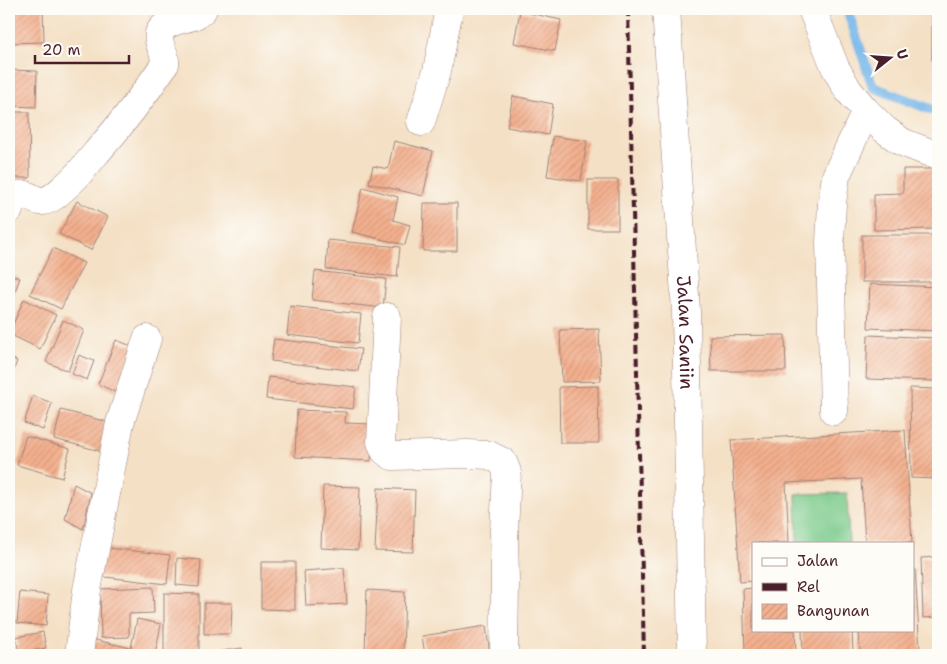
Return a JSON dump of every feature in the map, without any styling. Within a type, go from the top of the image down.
[{"type":"street","points":[[9,210],[10,203],[20,195],[24,194],[40,201],[51,198],[78,174],[138,103],[165,64],[165,55],[159,40],[161,30],[173,23],[199,14],[203,9]]},
{"type":"street","points":[[421,122],[437,71],[449,9]]},
{"type":"street","name":"Jalan Saniin","points":[[666,9],[686,311],[692,655]]},
{"type":"street","points":[[812,9],[835,66],[848,90],[884,129],[902,142],[938,156]]},
{"type":"street","points":[[834,411],[830,242],[832,203],[836,176],[866,111]]},
{"type":"street","points":[[387,317],[381,442],[385,451],[392,456],[489,455],[503,462],[507,472],[504,531],[504,655]]},
{"type":"street","points":[[78,655],[87,590],[120,423],[147,339]]},
{"type":"green space","points":[[847,493],[849,542],[797,542],[796,494]]},
{"type":"building","points":[[9,9],[43,9],[44,42],[9,43]]},
{"type":"building","points":[[932,9],[938,9],[938,59],[932,59]]},
{"type":"building","points":[[520,11],[561,20],[555,51],[514,43]]},
{"type":"building","points":[[9,70],[37,71],[36,107],[9,106]]},
{"type":"building","points":[[513,96],[553,104],[548,135],[507,127]]},
{"type":"building","points":[[9,112],[29,112],[30,178],[9,178]]},
{"type":"building","points":[[553,136],[587,141],[581,181],[547,176]]},
{"type":"building","points":[[394,141],[433,151],[423,196],[369,183],[373,166],[388,169]]},
{"type":"building","points":[[903,169],[937,169],[938,229],[874,230],[874,194],[903,193]]},
{"type":"building","points":[[588,180],[618,180],[618,229],[588,229]]},
{"type":"building","points":[[363,187],[398,197],[393,220],[410,225],[405,245],[352,232]]},
{"type":"building","points":[[77,201],[108,217],[91,250],[59,234]]},
{"type":"building","points":[[424,203],[457,203],[457,251],[423,251]]},
{"type":"building","points":[[862,235],[936,235],[936,282],[862,282]]},
{"type":"building","points":[[328,240],[400,247],[397,277],[326,269]]},
{"type":"building","points":[[53,248],[84,263],[61,309],[30,294]]},
{"type":"building","points":[[315,271],[386,279],[383,308],[312,300]]},
{"type":"building","points":[[9,274],[20,278],[9,308]]},
{"type":"building","points":[[870,284],[938,287],[937,331],[868,328]]},
{"type":"building","points":[[24,299],[56,315],[40,349],[9,334]]},
{"type":"building","points":[[290,306],[361,314],[358,343],[287,335]]},
{"type":"building","points":[[63,320],[84,330],[68,371],[46,362]]},
{"type":"building","points":[[599,329],[601,381],[562,382],[560,330]]},
{"type":"building","points":[[785,335],[786,371],[711,371],[710,336]]},
{"type":"building","points":[[868,335],[937,338],[935,381],[866,379]]},
{"type":"building","points":[[274,339],[361,349],[358,371],[271,361]]},
{"type":"building","points":[[116,340],[134,347],[115,392],[98,384]]},
{"type":"building","points":[[79,355],[94,361],[87,380],[72,374]]},
{"type":"building","points":[[9,357],[17,361],[9,384]]},
{"type":"building","points":[[268,377],[356,387],[353,409],[266,399]]},
{"type":"building","points":[[598,386],[599,443],[560,443],[559,387]]},
{"type":"building","points":[[910,388],[936,389],[936,406],[938,406],[938,479],[911,478]]},
{"type":"building","points":[[33,396],[52,403],[43,430],[24,423]]},
{"type":"building","points":[[61,410],[112,423],[104,452],[54,439]]},
{"type":"building","points":[[297,410],[346,412],[345,423],[373,424],[371,461],[295,457]]},
{"type":"building","points":[[905,430],[912,542],[865,542],[861,479],[786,483],[789,542],[752,542],[752,581],[740,582],[731,440]]},
{"type":"building","points":[[26,436],[70,449],[62,478],[17,465]]},
{"type":"building","points":[[74,484],[91,493],[83,529],[65,519]]},
{"type":"building","points":[[323,486],[360,487],[358,550],[321,548]]},
{"type":"building","points":[[378,488],[415,490],[413,552],[375,551]]},
{"type":"building","points":[[99,547],[170,555],[167,584],[96,576]]},
{"type":"building","points":[[938,557],[938,617],[923,618],[921,558]]},
{"type":"building","points":[[177,558],[201,560],[199,587],[176,585]]},
{"type":"building","points":[[261,562],[295,562],[295,610],[261,609]]},
{"type":"building","points":[[344,568],[347,604],[306,606],[304,571]]},
{"type":"building","points":[[915,569],[920,651],[860,655],[859,632],[914,632]]},
{"type":"building","points":[[153,587],[154,613],[129,614],[129,637],[101,638],[100,589]]},
{"type":"building","points":[[752,588],[752,632],[795,632],[796,655],[745,655],[743,589]]},
{"type":"building","points":[[367,590],[405,592],[403,654],[365,653]]},
{"type":"building","points":[[20,592],[48,595],[46,626],[17,623]]},
{"type":"building","points":[[164,593],[199,594],[199,655],[164,655]]},
{"type":"building","points":[[204,603],[232,603],[231,634],[204,634]]},
{"type":"building","points":[[137,619],[161,624],[155,655],[87,655],[91,639],[131,648]]},
{"type":"building","points":[[486,626],[490,655],[425,655],[422,636]]},
{"type":"building","points":[[43,632],[46,648],[19,653],[16,637]]},
{"type":"building","points":[[802,632],[852,632],[853,652],[803,655]]},
{"type":"building","points":[[242,648],[243,655],[217,655],[216,652]]},
{"type":"waterway","points":[[847,9],[873,87],[938,112]]},
{"type":"railway","points":[[628,9],[644,655]]}]
